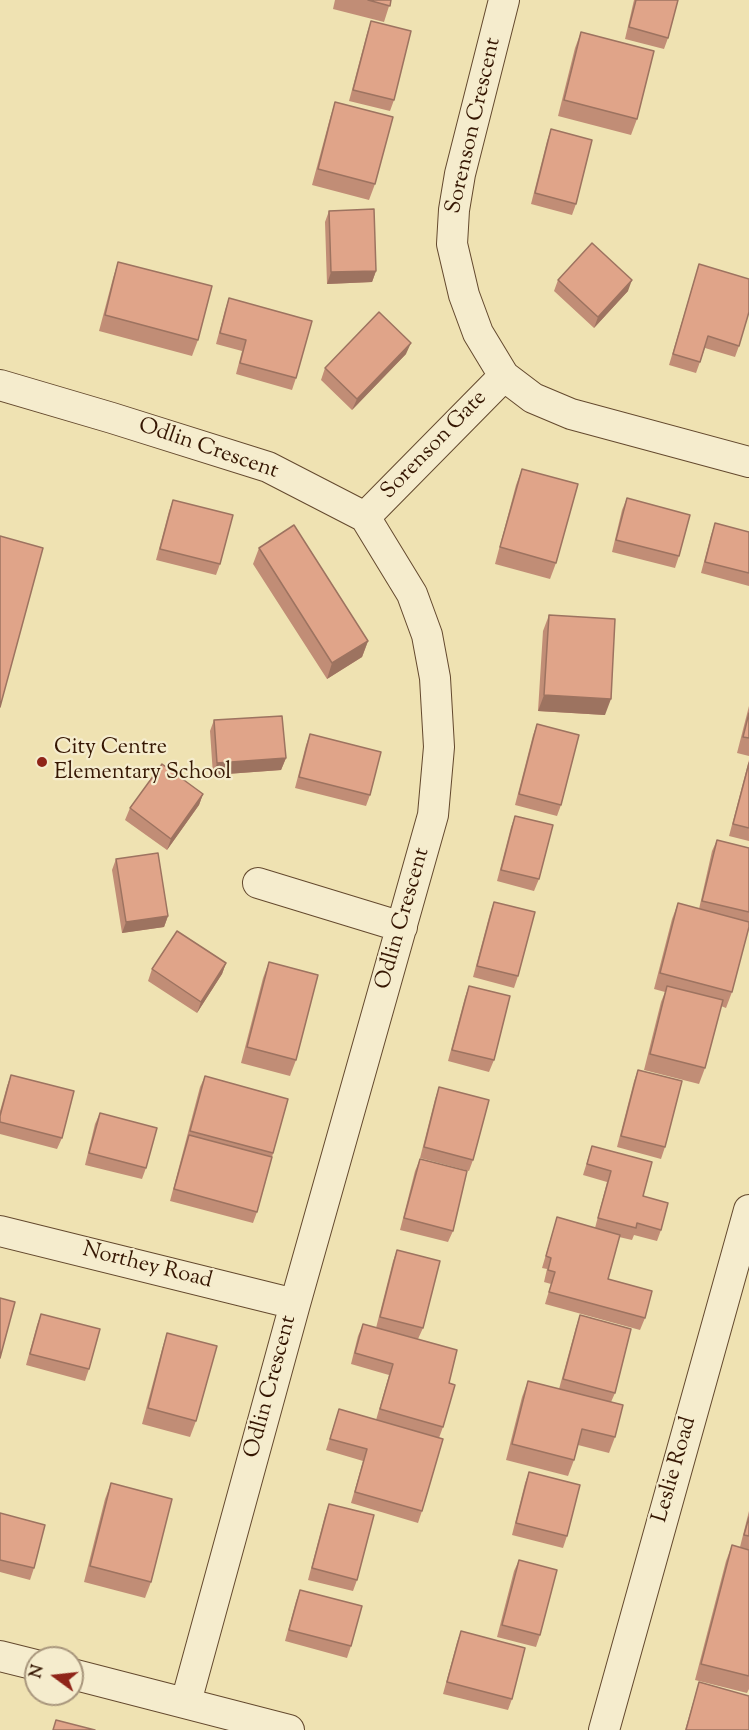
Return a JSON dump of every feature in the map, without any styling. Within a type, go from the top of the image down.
[{"type":"street","name":"Sorenson Crescent","points":[[504,0],[460,174],[454,210],[452,244],[464,295],[478,333],[504,376],[533,398],[571,414],[749,462]]},
{"type":"street","name":"Sorenson Gate","points":[[365,517],[504,376]]},
{"type":"street","name":"Odlin Crescent","points":[[0,385],[268,467],[365,517],[412,594],[427,635],[435,678],[439,747],[433,815],[186,1702]]},
{"type":"street","points":[[258,883],[402,927]]},
{"type":"street","name":"Leslie Road","points":[[604,1730],[749,1210]]},
{"type":"street","name":"Northey Road","points":[[0,1231],[295,1304]]},
{"type":"street","points":[[0,1656],[24,1662]]},
{"type":"street","points":[[84,1677],[289,1730]]},
{"type":"building","points":[[368,0],[391,0],[390,6]]},
{"type":"building","points":[[636,0],[678,0],[668,38],[629,27]]},
{"type":"building","points":[[371,21],[411,31],[394,100],[353,90]]},
{"type":"building","points":[[581,32],[654,51],[637,119],[564,100]]},
{"type":"building","points":[[335,102],[393,117],[375,184],[318,169]]},
{"type":"building","points":[[551,129],[592,140],[576,204],[535,193]]},
{"type":"building","points":[[374,209],[376,271],[331,272],[329,211]]},
{"type":"building","points":[[592,243],[632,280],[598,317],[558,280]]},
{"type":"building","points":[[118,262],[212,286],[198,340],[105,315]]},
{"type":"building","points":[[699,264],[749,279],[749,312],[739,346],[708,336],[700,362],[673,354]]},
{"type":"building","points":[[229,298],[312,321],[296,378],[240,363],[246,340],[220,333]]},
{"type":"building","points":[[379,312],[411,343],[357,399],[325,368]]},
{"type":"building","points":[[522,469],[578,484],[556,563],[500,547]]},
{"type":"building","points":[[627,498],[690,515],[679,556],[616,540]]},
{"type":"building","points":[[173,500],[233,515],[220,564],[160,549]]},
{"type":"building","points":[[715,523],[749,532],[749,573],[705,562]]},
{"type":"building","points":[[294,525],[368,641],[332,663],[259,548]]},
{"type":"building","points":[[0,536],[43,548],[0,707]]},
{"type":"building","points":[[549,615],[615,619],[611,699],[544,695]]},
{"type":"building","points":[[749,713],[749,738],[743,737]]},
{"type":"building","points":[[282,716],[286,758],[217,763],[214,720]]},
{"type":"building","points":[[537,724],[579,735],[561,805],[519,794]]},
{"type":"building","points":[[310,734],[381,752],[370,795],[299,777]]},
{"type":"building","points":[[749,763],[749,828],[733,824]]},
{"type":"building","points":[[162,764],[203,794],[171,839],[130,808]]},
{"type":"building","points":[[515,816],[553,825],[539,879],[501,870]]},
{"type":"building","points":[[717,840],[749,848],[749,912],[702,901]]},
{"type":"building","points":[[158,853],[168,916],[126,922],[116,859]]},
{"type":"building","points":[[494,902],[535,912],[518,976],[477,966]]},
{"type":"building","points":[[678,903],[749,922],[732,992],[660,973]]},
{"type":"building","points":[[177,931],[226,963],[201,1002],[152,969]]},
{"type":"building","points":[[269,962],[318,975],[296,1060],[247,1047]]},
{"type":"building","points":[[469,986],[510,996],[494,1060],[452,1050]]},
{"type":"building","points":[[667,986],[723,1000],[705,1068],[650,1054]]},
{"type":"building","points":[[638,1070],[682,1081],[665,1147],[621,1136]]},
{"type":"building","points":[[11,1075],[74,1091],[62,1138],[0,1122]]},
{"type":"building","points":[[205,1076],[288,1099],[273,1153],[190,1131]]},
{"type":"building","points":[[439,1087],[489,1100],[473,1160],[424,1147]]},
{"type":"building","points":[[100,1113],[157,1128],[146,1168],[89,1153]]},
{"type":"building","points":[[189,1135],[272,1157],[257,1212],[174,1189]]},
{"type":"building","points":[[592,1146],[652,1162],[643,1196],[668,1203],[661,1230],[637,1223],[636,1228],[598,1218],[611,1171],[587,1164]]},
{"type":"building","points":[[420,1159],[467,1171],[453,1231],[404,1218]]},
{"type":"building","points":[[557,1217],[620,1235],[608,1279],[652,1291],[645,1318],[549,1292],[555,1272],[548,1270],[551,1258],[546,1256]]},
{"type":"building","points":[[397,1250],[440,1261],[423,1328],[380,1317]]},
{"type":"building","points":[[0,1298],[15,1302],[0,1358]]},
{"type":"building","points":[[41,1314],[100,1329],[89,1369],[30,1354]]},
{"type":"building","points":[[580,1315],[631,1329],[615,1393],[563,1379]]},
{"type":"building","points":[[363,1324],[457,1350],[449,1383],[455,1385],[443,1427],[380,1409],[393,1364],[355,1353]]},
{"type":"building","points":[[167,1333],[217,1346],[196,1421],[148,1408]]},
{"type":"building","points":[[528,1381],[623,1405],[615,1437],[582,1429],[574,1460],[512,1444]]},
{"type":"building","points":[[339,1409],[443,1439],[422,1511],[355,1492],[367,1449],[330,1439]]},
{"type":"building","points":[[529,1472],[580,1485],[567,1536],[516,1523]]},
{"type":"building","points":[[111,1483],[172,1499],[151,1582],[90,1566]]},
{"type":"building","points":[[329,1504],[374,1515],[357,1580],[312,1568]]},
{"type":"building","points":[[0,1513],[45,1525],[34,1568],[0,1560]]},
{"type":"building","points":[[749,1517],[749,1536],[744,1535]]},
{"type":"building","points":[[732,1545],[749,1550],[749,1676],[701,1664]]},
{"type":"building","points":[[519,1560],[557,1570],[540,1635],[502,1625]]},
{"type":"building","points":[[300,1590],[362,1606],[351,1646],[289,1630]]},
{"type":"building","points":[[461,1631],[525,1648],[512,1699],[447,1682]]},
{"type":"building","points":[[699,1682],[749,1696],[749,1730],[686,1730]]},
{"type":"building","points":[[56,1720],[95,1730],[53,1730]]},
{"type":"place","name":"City Centre Elementary School","points":[[42,762]]}]
